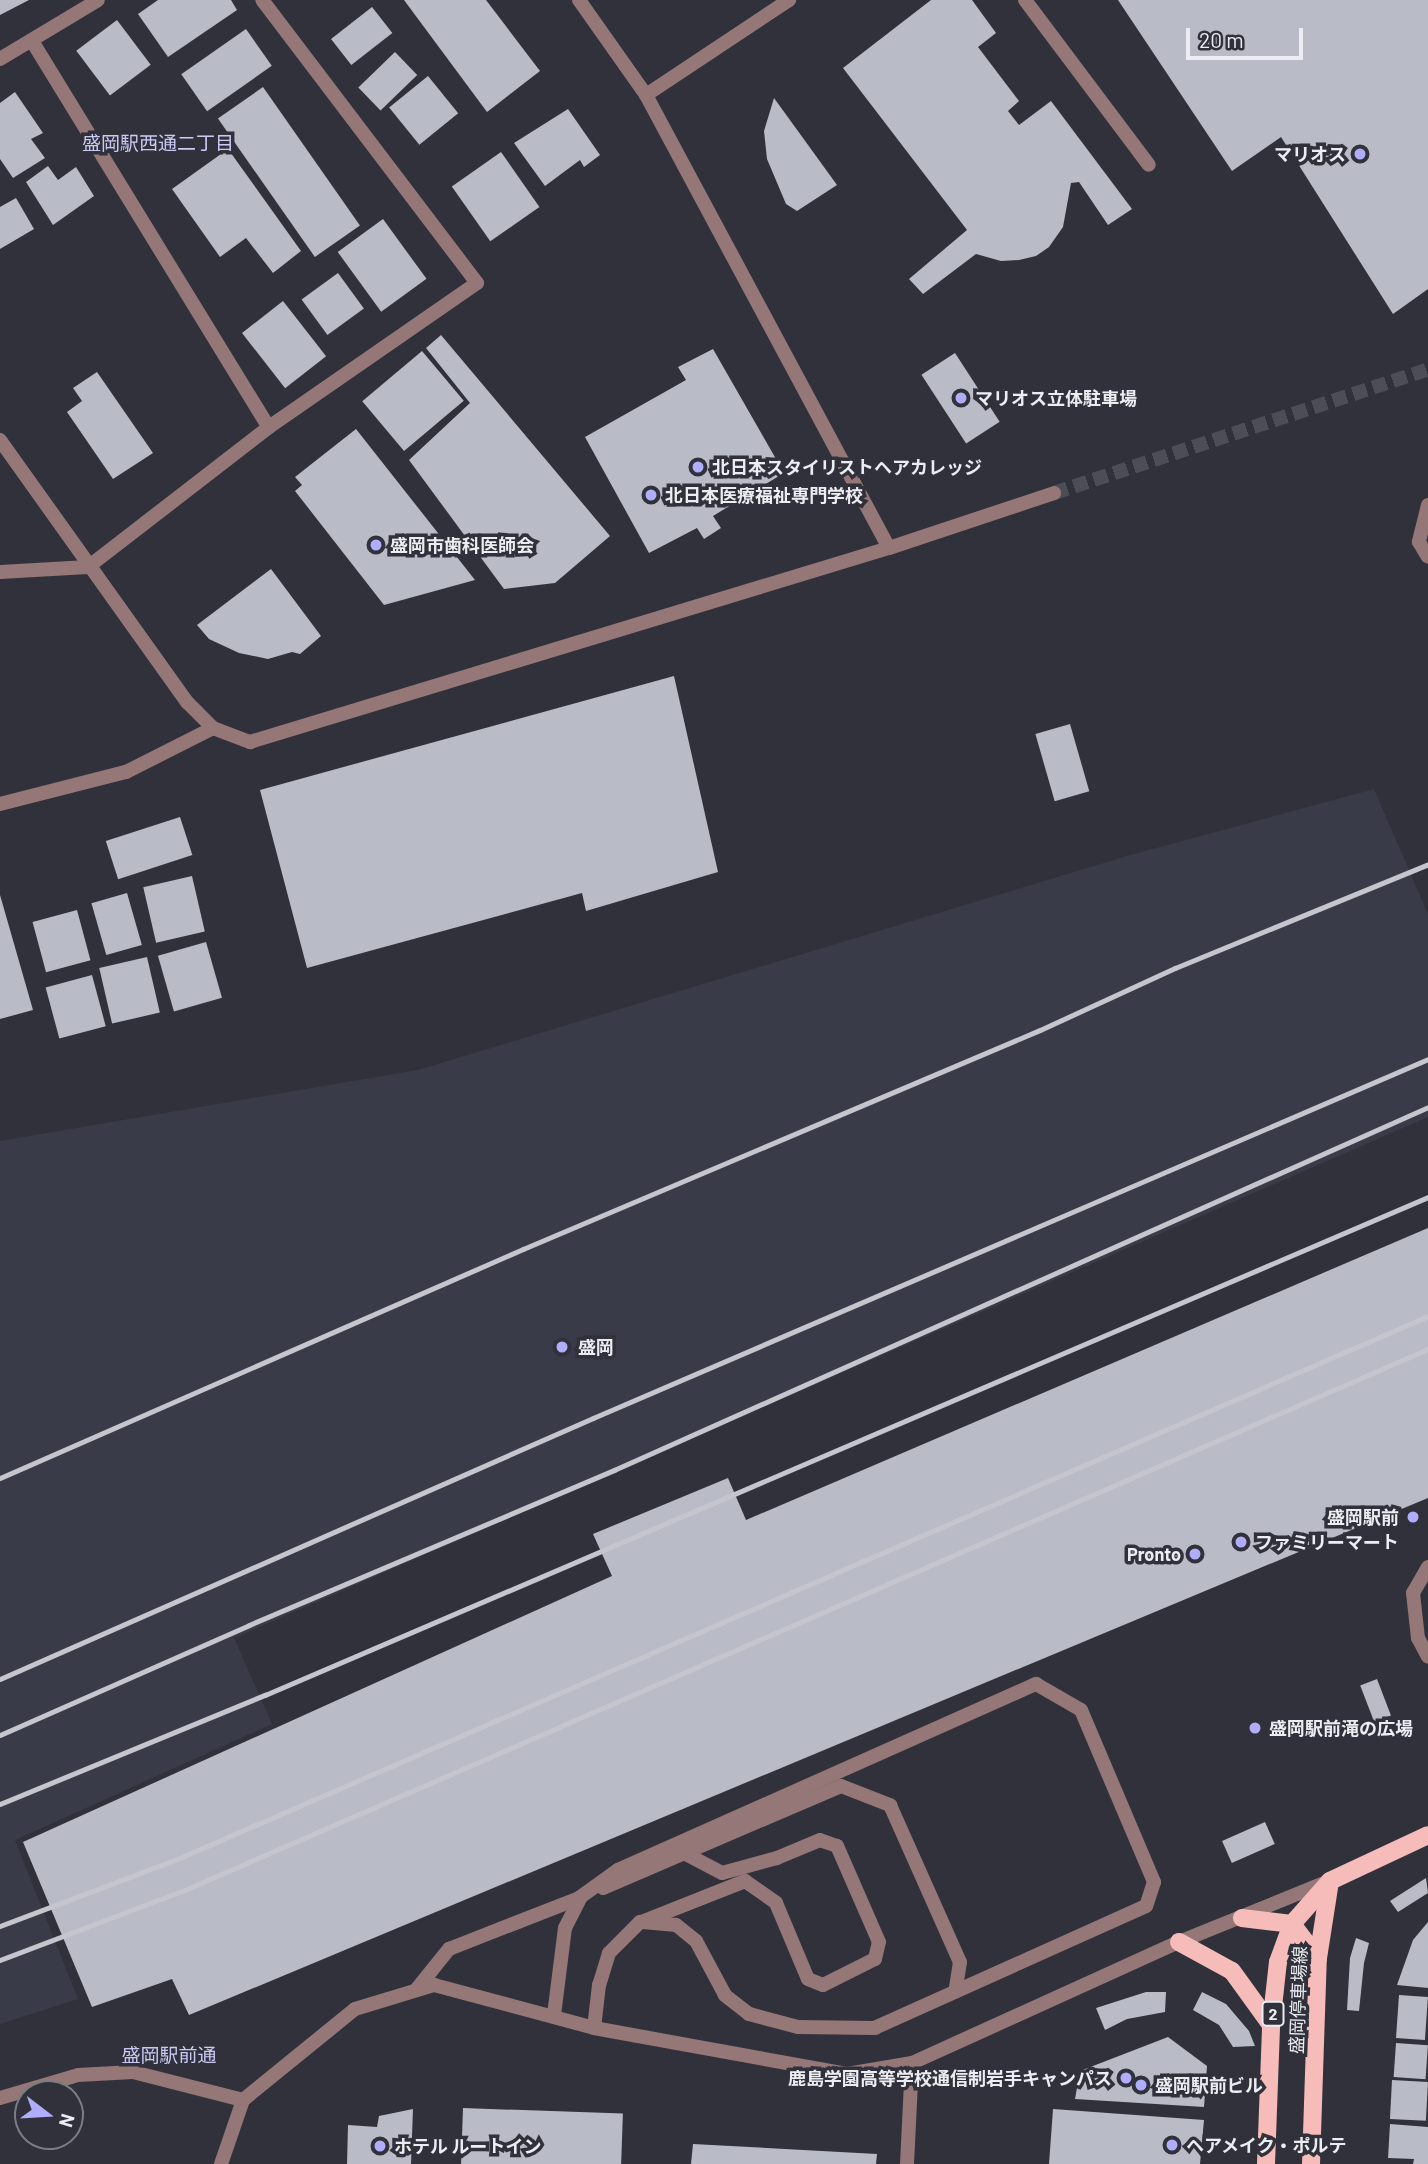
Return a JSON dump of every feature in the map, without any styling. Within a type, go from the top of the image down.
[{"type":"main road","name":"盛岡停車場線","points":[[1266,2164],[1271,2025],[1278,1962],[1292,1924],[1331,1881],[1428,1835]]},
{"type":"main road","name":"盛岡停車場線","points":[[1311,2164],[1318,1958],[1331,1881]]},
{"type":"main road","points":[[1242,1918],[1292,1924],[1318,1958]]},
{"type":"main road","points":[[1179,1942],[1232,1971],[1271,2025]]},
{"type":"street","points":[[0,59],[98,0]]},
{"type":"street","points":[[0,572],[88,567],[269,427],[477,283],[262,0]]},
{"type":"street","points":[[579,0],[646,95],[889,548]]},
{"type":"street","points":[[646,95],[789,0]]},
{"type":"street","points":[[1025,0],[1149,165]]},
{"type":"street","points":[[32,41],[269,427]]},
{"type":"street","points":[[0,440],[88,567],[187,702],[213,728],[250,742],[889,548],[1054,493]]},
{"type":"street","points":[[1428,505],[1419,542],[1428,557]]},
{"type":"street","points":[[0,804],[126,772],[213,728]]},
{"type":"street","points":[[1428,1567],[1413,1593],[1418,1638],[1428,1657]]},
{"type":"street","points":[[554,2015],[565,1928],[579,1898],[618,1870],[1035,1684],[1081,1710],[1154,1882],[1146,1906],[875,2028],[798,2027],[749,2014],[725,1995],[696,1941],[676,1925],[640,1923]]},
{"type":"street","points":[[416,1990],[449,1949],[579,1898],[841,1786],[890,1805],[960,1962],[955,1992]]},
{"type":"street","points":[[594,2028],[599,1984],[609,1953],[640,1923],[745,1881],[776,1903],[808,1979],[823,1985],[875,1959],[879,1942],[837,1846],[820,1840],[777,1858],[722,1873],[684,1853]]},
{"type":"street","points":[[221,2164],[243,2099],[355,2009],[434,1985],[554,2015],[594,2028],[847,2074],[912,2063],[1179,1942],[1331,1881]]},
{"type":"street","points":[[907,2164],[912,2063]]},
{"type":"street","points":[[0,2098],[78,2075],[134,2072],[243,2099]]},
{"type":"shaded area","points":[[1374,789],[1428,914],[1428,1117],[234,1638],[272,1724],[15,1840],[78,1999],[0,2024],[0,1141],[418,1070],[1127,856]]},
{"type":"building","points":[[0,0],[29,0],[0,15]]},
{"type":"building","points":[[158,0],[231,0],[237,10],[168,57],[138,14]]},
{"type":"building","points":[[404,0],[486,0],[540,71],[487,112]]},
{"type":"building","points":[[931,0],[972,0],[996,33],[978,47],[1019,101],[1008,111],[1019,125],[1051,101],[1132,209],[1108,225],[1079,182],[1071,183],[1063,227],[1049,247],[1036,256],[1019,260],[1001,261],[976,254],[923,294],[909,279],[967,230],[843,68]]},
{"type":"building","name":"マリオス","points":[[1118,0],[1428,0],[1428,289],[1393,314],[1281,137],[1232,171]]},
{"type":"building","points":[[372,7],[392,33],[351,65],[331,39]]},
{"type":"building","points":[[117,20],[151,65],[110,95],[76,51]]},
{"type":"building","points":[[246,29],[272,66],[207,111],[181,74]]},
{"type":"building","points":[[395,52],[417,75],[381,110],[358,87]]},
{"type":"building","points":[[428,76],[458,113],[419,145],[389,107]]},
{"type":"building","points":[[263,87],[360,225],[315,257],[218,119]]},
{"type":"building","points":[[15,92],[43,133],[31,139],[45,158],[13,178],[0,159],[0,103]]},
{"type":"building","points":[[774,98],[837,185],[797,211],[786,204],[767,159],[764,131]]},
{"type":"building","points":[[568,109],[600,155],[584,167],[580,160],[545,186],[514,143]]},
{"type":"building","points":[[228,149],[301,251],[273,273],[246,238],[220,257],[172,189]]},
{"type":"building","points":[[501,152],[539,207],[490,241],[452,186]]},
{"type":"building","points":[[48,166],[58,180],[76,167],[94,196],[53,225],[26,182]]},
{"type":"building","points":[[16,198],[34,229],[0,249],[0,207]]},
{"type":"building","points":[[383,219],[426,279],[381,312],[338,252]]},
{"type":"building","points":[[338,273],[364,309],[327,335],[302,299]]},
{"type":"building","points":[[283,301],[326,356],[285,388],[242,333]]},
{"type":"building","points":[[441,335],[610,536],[555,583],[504,589],[409,460],[470,403],[426,348]]},
{"type":"building","points":[[713,349],[784,473],[713,516],[721,528],[704,539],[697,528],[649,553],[585,437],[686,380],[678,367]]},
{"type":"building","points":[[422,351],[464,401],[404,451],[362,401]]},
{"type":"building","name":"マリオス立体駐車場","points":[[955,353],[1000,422],[966,444],[921,375]]},
{"type":"building","points":[[97,372],[153,453],[113,479],[67,412],[82,401],[73,388]]},
{"type":"building","points":[[356,429],[475,580],[384,605],[295,491],[302,485],[295,477]]},
{"type":"building","points":[[271,569],[321,636],[300,654],[292,652],[268,659],[239,653],[209,639],[197,625]]},
{"type":"building","points":[[674,676],[718,872],[586,911],[582,893],[307,968],[260,790]]},
{"type":"building","points":[[1070,724],[1089,791],[1055,801],[1035,734]]},
{"type":"building","points":[[180,817],[192,855],[118,879],[106,841]]},
{"type":"building","points":[[192,876],[205,932],[156,943],[143,887]]},
{"type":"building","points":[[127,893],[142,945],[106,955],[91,903]]},
{"type":"building","points":[[0,895],[33,1010],[0,1019]]},
{"type":"building","points":[[77,910],[90,960],[46,972],[33,922]]},
{"type":"building","points":[[206,942],[222,998],[174,1012],[158,956]]},
{"type":"building","points":[[147,957],[160,1013],[112,1024],[99,968]]},
{"type":"building","points":[[92,975],[106,1026],[59,1039],[46,987]]},
{"type":"building","points":[[1428,1228],[1428,1498],[189,2015],[172,1979],[92,2007],[23,1842],[612,1576],[593,1534],[728,1478],[746,1520]]},
{"type":"building","points":[[1377,1679],[1391,1715],[1374,1722],[1360,1685]]},
{"type":"building","points":[[1265,1822],[1275,1844],[1232,1863],[1222,1841]]},
{"type":"building","points":[[1426,1878],[1428,1893],[1398,1912],[1390,1901]]},
{"type":"building","points":[[1428,1922],[1428,1988],[1397,1985],[1413,1940]]},
{"type":"building","points":[[1356,1938],[1369,1943],[1359,2011],[1347,2010],[1350,1958]]},
{"type":"building","points":[[1146,1992],[1166,1992],[1165,2012],[1127,2019],[1105,2030],[1096,2008]]},
{"type":"building","points":[[1202,1992],[1226,2004],[1249,2031],[1255,2046],[1233,2047],[1219,2025],[1193,2010]]},
{"type":"building","points":[[1399,1995],[1428,1997],[1425,2040],[1396,2038]]},
{"type":"building","name":"盛岡駅前ビル","points":[[1168,2037],[1207,2066],[1204,2107],[1075,2099],[1080,2071]]},
{"type":"building","points":[[1396,2043],[1428,2045],[1426,2079],[1394,2077]]},
{"type":"building","points":[[1392,2080],[1428,2082],[1426,2121],[1390,2119]]},
{"type":"building","points":[[463,2108],[623,2114],[621,2164],[461,2164]]},
{"type":"building","name":"ホテル ルートイン","points":[[413,2109],[411,2164],[347,2164],[348,2125],[377,2127],[379,2116]]},
{"type":"building","points":[[1053,2109],[1204,2120],[1200,2164],[1049,2164]]},
{"type":"building","points":[[1390,2124],[1428,2127],[1428,2164],[1413,2164],[1414,2159],[1388,2158]]},
{"type":"building","points":[[693,2144],[877,2154],[876,2164],[691,2164]]},
{"type":"tunnel","points":[[1054,493],[1428,369]]},
{"type":"railway","points":[[0,1478],[523,1249],[1040,1030],[1175,968],[1428,864]]},
{"type":"railway","points":[[0,1679],[593,1418],[1428,1059]]},
{"type":"railway","points":[[0,1735],[249,1625],[614,1470],[1428,1107]]},
{"type":"railway","points":[[0,1804],[265,1695],[1428,1197]]},
{"type":"railway","points":[[0,1926],[175,1860],[1428,1316]]},
{"type":"railway","points":[[0,1960],[187,1889],[1428,1349]]},
{"type":"place","name":"マリオス","points":[[1360,154]]},
{"type":"place","name":"マリオス立体駐車場","points":[[961,398]]},
{"type":"place","name":"北日本スタイリストヘアカレッジ","points":[[698,467]]},
{"type":"place","name":"北日本医療福祉専門学校","points":[[651,495]]},
{"type":"place","name":"盛岡市歯科医師会","points":[[376,545]]},
{"type":"place","name":"盛岡","points":[[562,1347]]},
{"type":"place","name":"盛岡駅前","points":[[1413,1517]]},
{"type":"place","name":"ファミリーマート","points":[[1241,1542]]},
{"type":"place","name":"Pronto","points":[[1195,1554]]},
{"type":"place","name":"盛岡駅前滝の広場","points":[[1255,1728]]},
{"type":"place","name":"鹿島学園高等学校通信制岩手キャンパス","points":[[1126,2078]]},
{"type":"place","name":"盛岡駅前ビル","points":[[1141,2085]]},
{"type":"place","name":"ヘアメイク・ポルテ","points":[[1172,2145]]},
{"type":"place","name":"ホテル ルートイン","points":[[380,2146]]},
{"type":"district","name":"盛岡駅西通二丁目","points":[[158,143]]},
{"type":"district","name":"盛岡駅前通","points":[[169,2055]]}]
